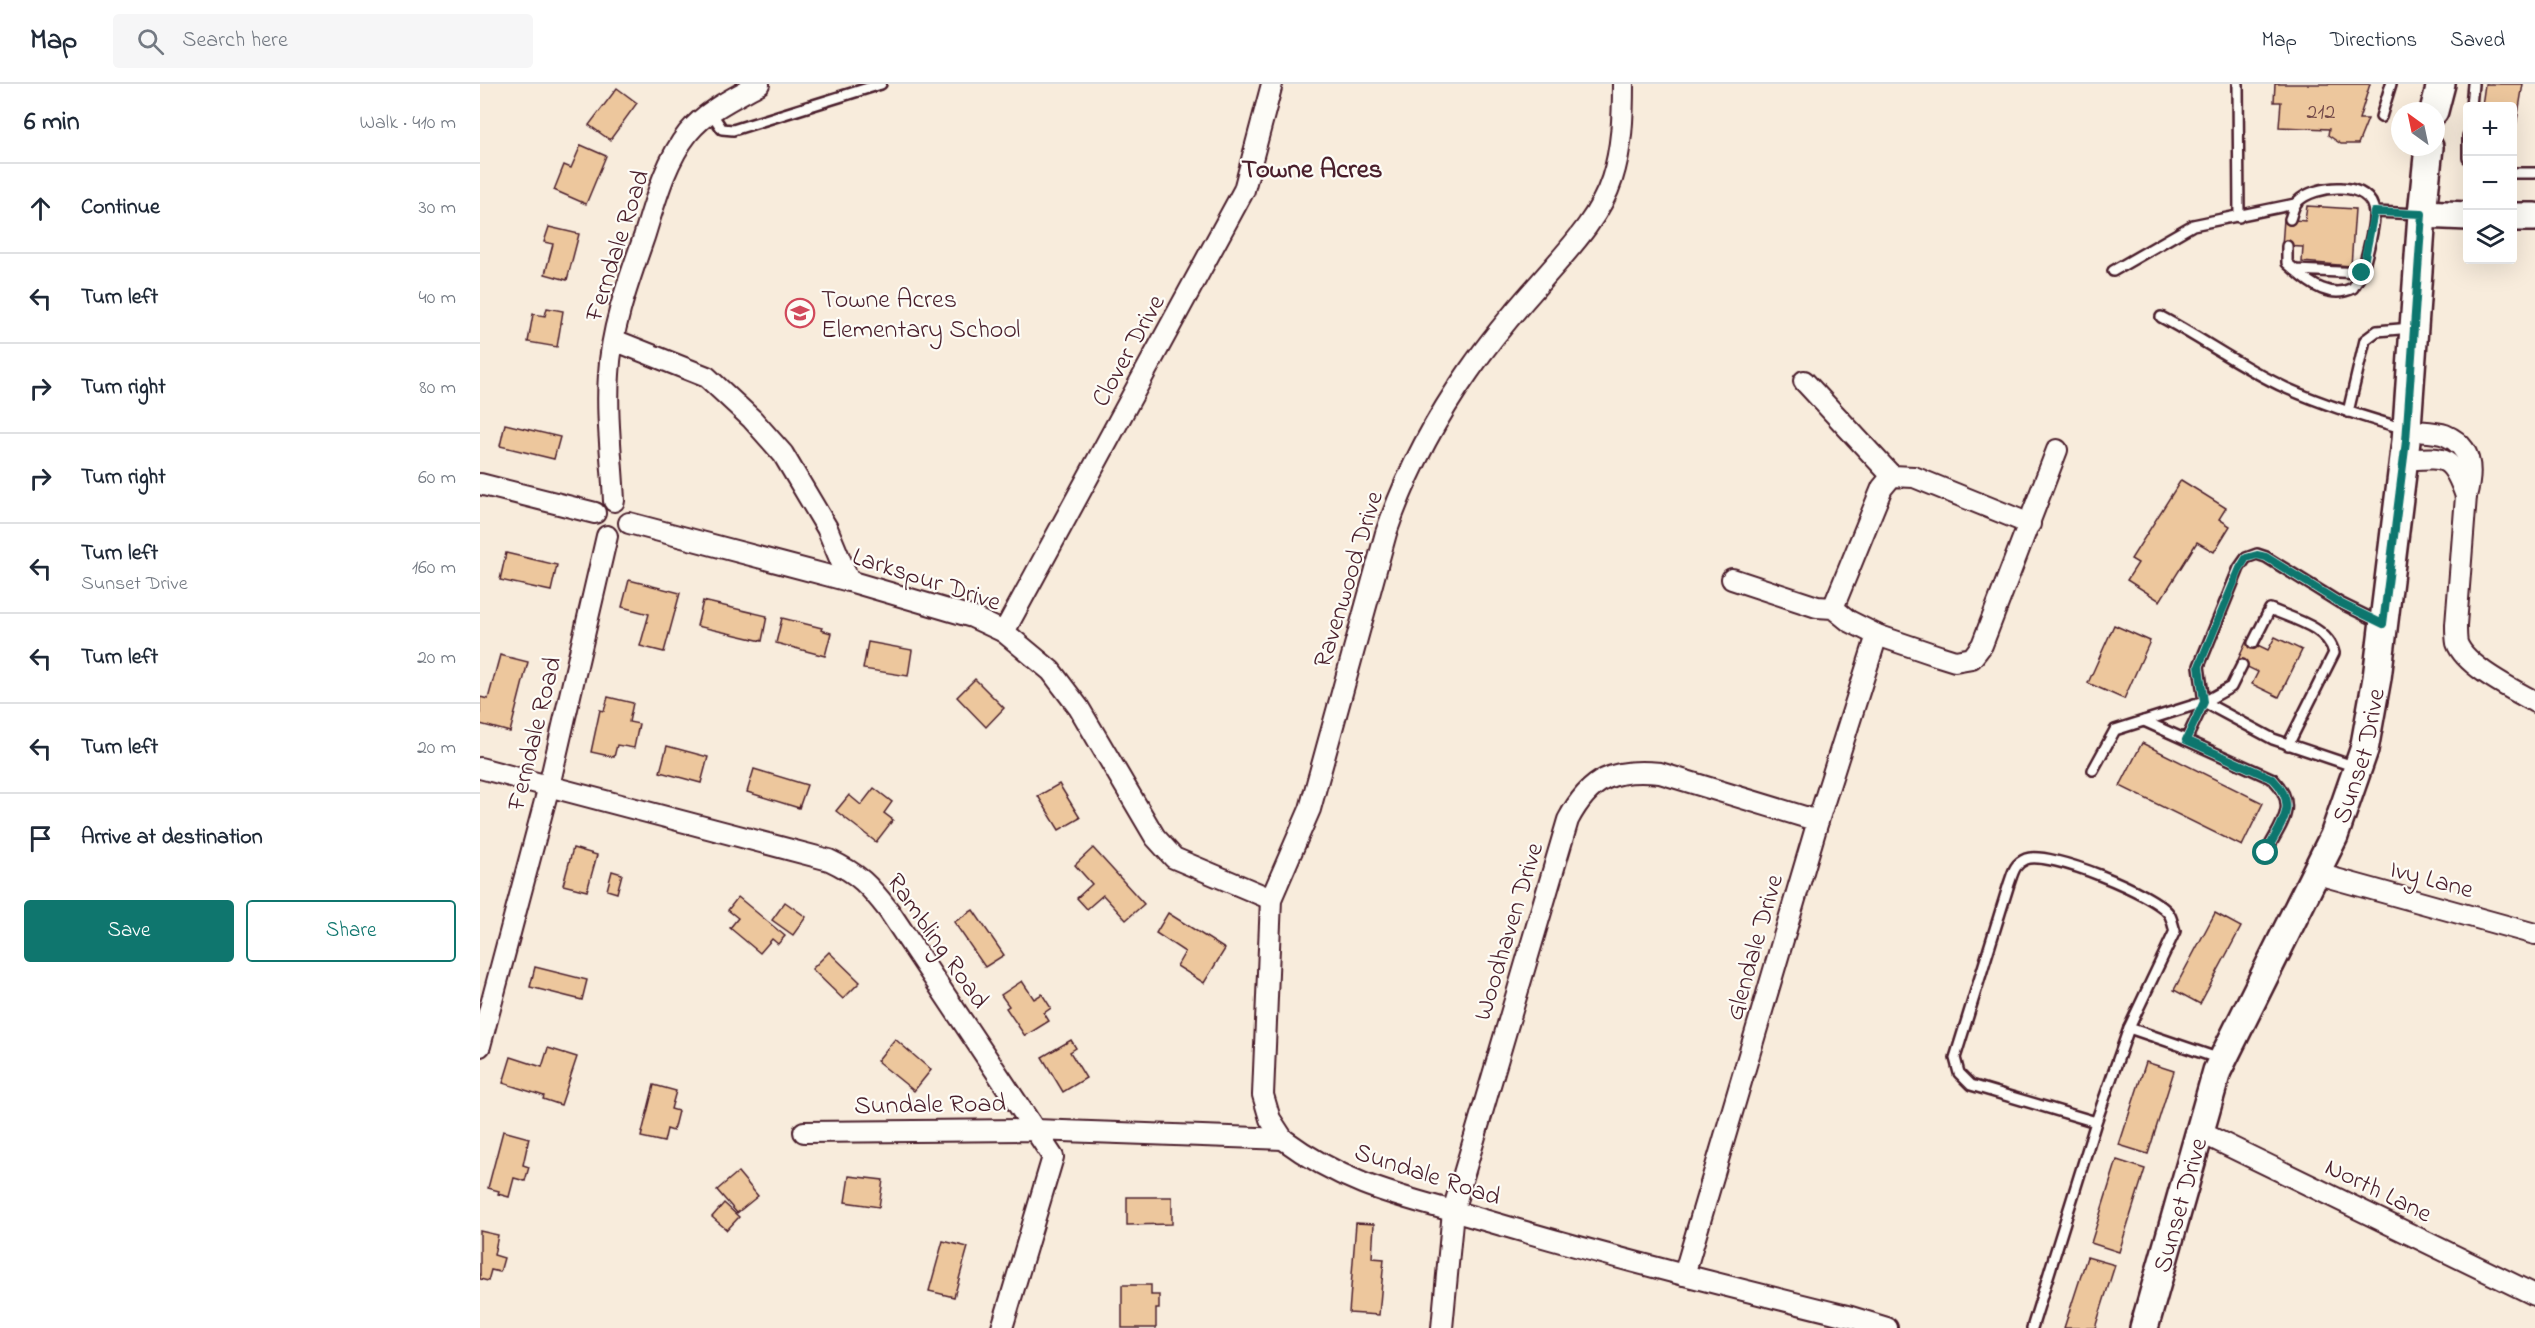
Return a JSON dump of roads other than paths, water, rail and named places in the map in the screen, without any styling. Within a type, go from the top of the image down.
[{"type":"main road","points":[[2436,102],[2441,84]]},
{"type":"main road","name":"Sunset Drive","points":[[2144,1328],[2209,1097],[2222,1060],[2334,836],[2358,768],[2371,714],[2404,460],[2428,156]]},
{"type":"main road","points":[[2422,214],[2463,216]]},
{"type":"main road","points":[[2517,217],[2535,217]]},
{"type":"street","name":"Ferndale Road","points":[[614,501],[609,372],[614,340],[631,276],[660,187],[684,139],[710,111],[759,84]]},
{"type":"street","name":"Clover Drive","points":[[1004,632],[1244,190],[1272,84]]},
{"type":"street","name":"Ravenwood Drive","points":[[1283,1138],[1270,1119],[1263,1095],[1271,898],[1310,809],[1376,562],[1395,505],[1425,443],[1469,371],[1561,259],[1599,208],[1612,180],[1618,153],[1623,123],[1623,84]]},
{"type":"street","points":[[614,340],[707,377],[752,419],[783,454],[827,528],[849,581]]},
{"type":"street","points":[[1804,381],[1892,476],[1914,477],[2030,524]]},
{"type":"street","points":[[2407,430],[2445,435],[2462,446],[2469,459],[2471,478],[2466,496],[2456,625],[2457,644],[2478,668],[2535,702]]},
{"type":"street","points":[[1732,579],[1817,607],[1833,608],[1849,621],[1876,635],[1955,662],[1972,658],[1982,645],[2057,450]]},
{"type":"street","points":[[2404,460],[2438,458],[2446,460],[2459,478],[2466,496]]},
{"type":"street","points":[[1833,608],[1882,488],[1892,476]]},
{"type":"street","points":[[480,484],[595,513]]},
{"type":"street","points":[[614,501],[625,507],[629,523],[623,533],[618,536],[607,536],[602,534],[595,524],[595,513],[603,504],[614,501]]},
{"type":"street","name":"Larkspur Drive","points":[[629,523],[849,581],[972,617],[1004,632],[1051,671],[1072,699],[1155,837],[1174,858],[1271,898]]},
{"type":"street","name":"Ferndale Road","points":[[480,1046],[549,786],[607,536]]},
{"type":"street","name":"Glendale Drive","points":[[1684,1275],[1818,821],[1876,635]]},
{"type":"street","name":"Rambling Road","points":[[480,768],[829,860],[853,871],[872,888],[1053,1157],[1002,1328]]},
{"type":"street","name":"Woodhaven Drive","points":[[1442,1328],[1452,1211],[1568,820],[1587,791],[1603,779],[1622,772],[1660,773],[1818,821]]},
{"type":"street","name":"Ivy Lane","points":[[2314,873],[2535,934]]},
{"type":"street","name":"Sundale Road","points":[[804,1132],[1035,1130],[1283,1138],[1309,1158],[1363,1185],[1412,1202],[1452,1211],[1849,1322],[1887,1328]]},
{"type":"street","name":"North Lane","points":[[2200,1132],[2535,1295]]},
{"type":"lane","points":[[710,111],[722,129],[733,130],[881,84]]},
{"type":"lane","points":[[2238,84],[2239,217]]},
{"type":"lane","points":[[2381,117],[2391,84]]},
{"type":"lane","points":[[2471,102],[2473,84]]},
{"type":"lane","points":[[2517,173],[2535,173]]},
{"type":"lane","points":[[2113,271],[2193,225],[2295,204],[2318,189],[2355,189],[2368,199],[2374,212],[2362,273],[2353,288],[2334,293],[2312,285],[2287,263],[2287,246]]},
{"type":"lane","points":[[2290,219],[2295,204]]},
{"type":"lane","points":[[2374,212],[2422,214]]},
{"type":"lane","points":[[2295,270],[2362,273]]},
{"type":"lane","points":[[2161,317],[2226,356],[2286,388],[2348,412],[2407,430]]},
{"type":"lane","points":[[2348,412],[2365,340],[2377,331],[2414,327]]},
{"type":"lane","points":[[2186,740],[2204,702],[2199,666],[2246,558],[2257,555],[2266,557],[2340,603],[2383,624]]},
{"type":"lane","points":[[2253,643],[2270,609],[2319,631],[2331,642],[2334,653],[2288,745]]},
{"type":"lane","points":[[2093,770],[2115,730],[2204,702],[2231,687],[2242,665]]},
{"type":"lane","points":[[2204,702],[2273,739],[2358,768]]},
{"type":"lane","points":[[2144,721],[2273,779],[2287,798],[2287,810],[2266,853]]},
{"type":"lane","points":[[2032,1328],[2096,1122],[2129,1028],[2175,931],[2169,913],[2149,897],[2093,872],[2044,857],[2028,858],[2015,865],[1955,1058],[1959,1073],[1971,1085],[2096,1122]]},
{"type":"lane","points":[[2129,1028],[2222,1060]]},
{"type":"place","name":"Towne Acres Elementary School","points":[[800,313]]},
{"type":"district","name":"Towne Acres","points":[[1312,168]]}]
